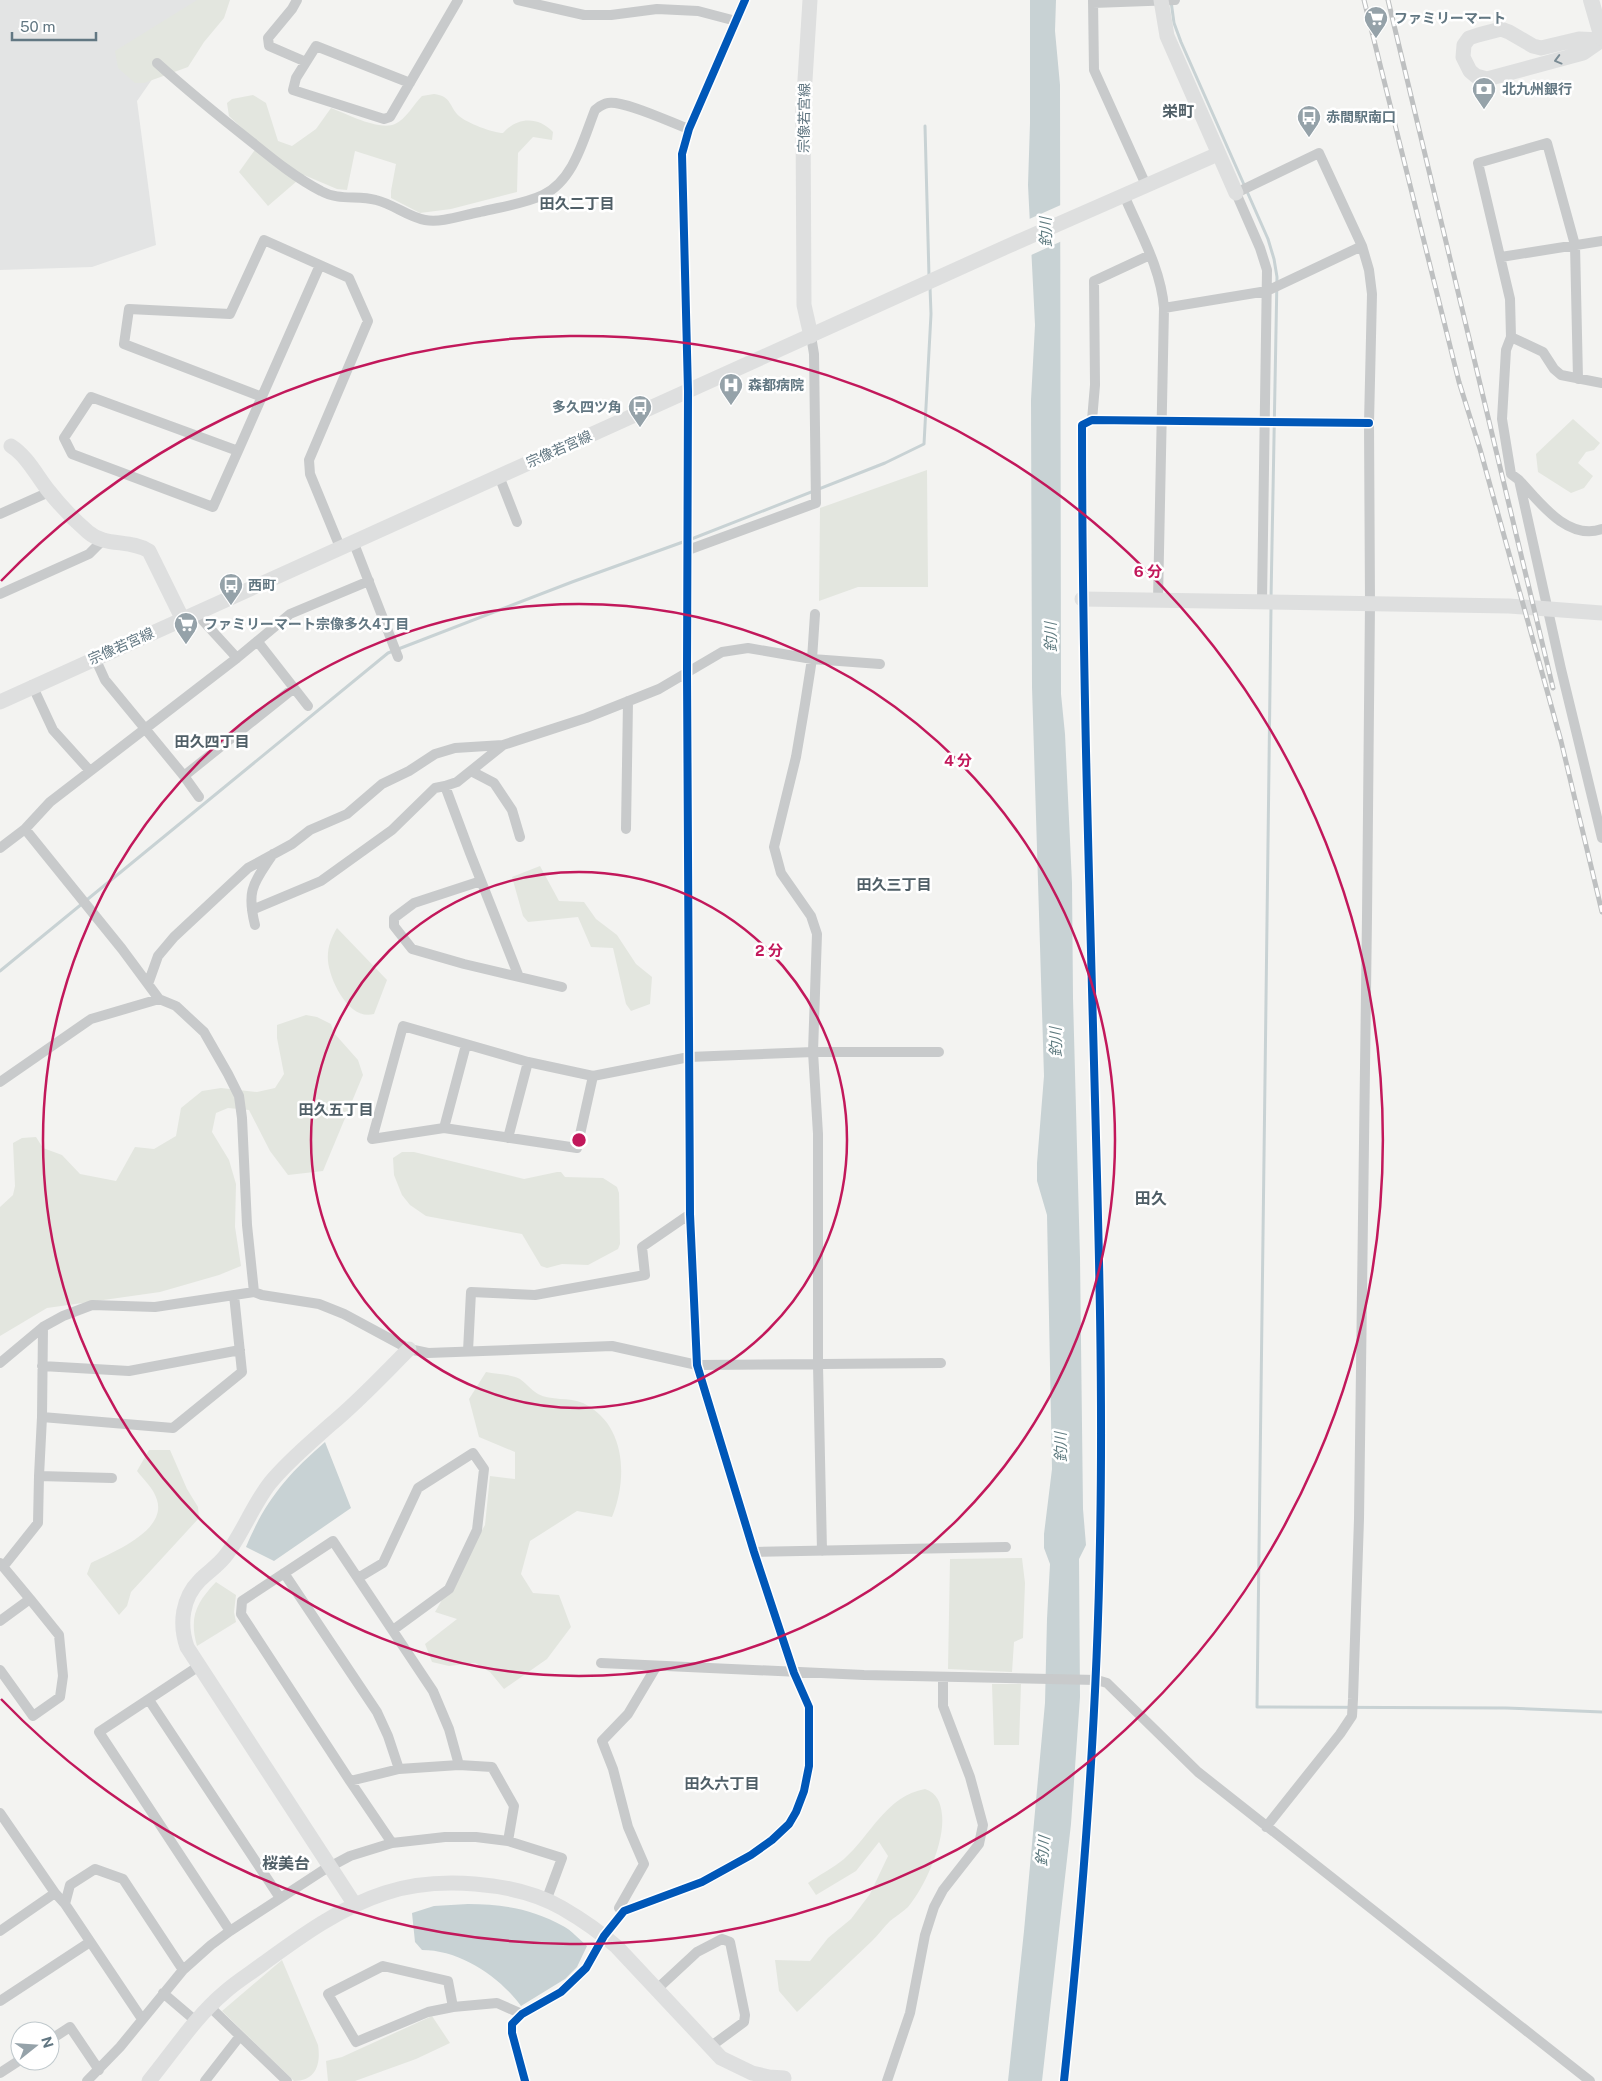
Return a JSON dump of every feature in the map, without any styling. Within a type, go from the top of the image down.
[{"type":"main road","points":[[1591,0],[1602,40]]},
{"type":"street","points":[[297,0],[268,38],[269,46],[306,62]]},
{"type":"street","points":[[410,82],[316,46],[296,78],[293,90],[384,119],[390,117],[458,0]]},
{"type":"street","points":[[518,0],[584,15],[611,15],[657,9],[698,11],[736,21]]},
{"type":"street","points":[[525,2081],[512,2033],[512,2024],[522,2014],[561,1992],[586,1968],[604,1936],[624,1911],[702,1882],[751,1855],[772,1840],[789,1824],[796,1812],[804,1791],[809,1766],[809,1706],[794,1673],[754,1552],[697,1365],[690,1214],[687,672],[688,391],[682,154],[689,130],[745,0]]},
{"type":"street","name":"宗像若宮線","points":[[0,702],[32,685],[811,336],[804,305],[803,112],[810,0]]},
{"type":"street","points":[[1146,185],[1094,70],[1093,1],[1166,0],[1167,36],[1260,248],[1267,270],[1262,601]]},
{"type":"street","points":[[1500,29],[1509,32],[1532,46],[1541,48],[1579,39],[1602,40],[1583,53],[1487,79],[1476,76],[1470,71],[1463,57],[1464,44],[1469,38],[1500,29]]},
{"type":"street","points":[[157,63],[232,127],[286,169],[322,192],[338,198],[369,198],[386,202],[422,220],[434,222],[504,207],[542,195],[558,185],[567,174],[579,151],[595,110],[602,104],[610,102],[626,105],[689,130]]},
{"type":"street","points":[[1578,379],[1575,245],[1547,143],[1478,163],[1510,298],[1511,337],[1506,350],[1502,419],[1510,474],[1519,480],[1557,518],[1573,529],[1594,532],[1602,529]]},
{"type":"street","points":[[1236,193],[1319,153],[1362,246],[1369,270],[1372,294],[1369,423],[1370,603],[1359,1519],[1352,1716],[1266,1827]]},
{"type":"street","points":[[688,550],[816,503],[814,354],[811,336],[1013,244],[1218,154]]},
{"type":"street","points":[[1124,195],[1150,255],[1162,290],[1164,308],[1158,600]]},
{"type":"street","points":[[262,396],[124,344],[129,309],[230,314],[264,240],[349,278],[368,320],[308,460],[310,474],[369,581],[398,657]]},
{"type":"street","points":[[1501,257],[1602,241]]},
{"type":"street","points":[[1164,308],[1266,291],[1362,246]]},
{"type":"street","points":[[1092,420],[1095,385],[1094,281],[1150,255]]},
{"type":"street","points":[[238,451],[91,397],[64,438],[72,454],[213,507],[238,451],[262,396],[320,266]]},
{"type":"street","points":[[1511,337],[1543,352],[1554,370],[1561,375],[1602,383]]},
{"type":"street","points":[[1064,2081],[1080,1928],[1101,1538],[1100,1306],[1082,599],[1082,425],[1092,420],[1369,423]]},
{"type":"street","points":[[6,446],[23,456],[49,492],[88,533],[102,540],[132,544],[149,551],[189,615],[237,658]]},
{"type":"street","points":[[499,476],[517,522]]},
{"type":"street","points":[[1519,480],[1602,838]]},
{"type":"street","points":[[0,514],[49,492]]},
{"type":"street","points":[[0,594],[89,554],[102,540]]},
{"type":"street","points":[[0,848],[25,829],[50,802],[258,642],[290,614],[369,581]]},
{"type":"street","points":[[1082,599],[1509,606],[1602,613]]},
{"type":"street","points":[[815,614],[812,659],[796,757],[774,847],[781,873],[811,916],[817,934],[814,1052],[818,1134],[818,1365],[822,1551]]},
{"type":"street","points":[[258,642],[308,706]]},
{"type":"street","points":[[148,984],[158,956],[174,937],[248,868],[292,844],[310,830],[347,814],[382,784],[409,771],[435,754],[455,748],[503,745],[586,718],[659,689],[722,652],[748,648],[812,659],[880,664]]},
{"type":"street","points":[[95,658],[105,680],[199,796]]},
{"type":"street","points":[[32,685],[53,730],[90,771]]},
{"type":"street","points":[[184,776],[294,688]]},
{"type":"street","points":[[626,829],[628,701]]},
{"type":"street","points":[[252,910],[321,881],[392,830],[435,788],[457,782],[503,745]]},
{"type":"street","points":[[471,771],[494,783],[512,810],[520,837]]},
{"type":"street","points":[[446,786],[519,977]]},
{"type":"street","points":[[25,829],[122,948],[158,999],[176,1006],[204,1032],[239,1096],[247,1225],[254,1292]]},
{"type":"street","points":[[256,925],[250,895],[259,876],[274,853]]},
{"type":"street","points":[[481,881],[414,903],[394,918],[394,926],[412,949],[464,964],[562,987]]},
{"type":"street","points":[[0,1082],[91,1019],[158,999]]},
{"type":"street","points":[[594,1076],[577,1148],[444,1128],[372,1139],[403,1026],[528,1062],[594,1076],[689,1057],[814,1052],[939,1052]]},
{"type":"street","points":[[444,1128],[466,1045]]},
{"type":"street","points":[[508,1138],[528,1062]]},
{"type":"street","points":[[468,1351],[471,1292],[535,1295],[645,1275],[642,1247],[690,1214]]},
{"type":"street","points":[[0,1363],[43,1327],[63,1316],[92,1306],[155,1307],[254,1292],[319,1304],[344,1314],[410,1349],[428,1353],[612,1346],[697,1365],[941,1363]]},
{"type":"street","points":[[42,1418],[173,1428],[242,1372],[234,1295]]},
{"type":"street","points":[[0,1670],[33,1716],[60,1697],[63,1676],[59,1635],[1,1565],[38,1523],[43,1327]]},
{"type":"street","points":[[354,1905],[187,1647],[182,1627],[185,1604],[192,1590],[200,1580],[216,1567],[227,1553],[258,1499],[276,1477],[295,1456],[331,1425],[410,1349]]},
{"type":"street","points":[[42,1366],[129,1371],[240,1350]]},
{"type":"street","points":[[358,1578],[383,1563],[418,1488],[473,1453],[484,1469],[476,1530],[449,1589],[393,1630]]},
{"type":"street","points":[[39,1476],[112,1478]]},
{"type":"street","points":[[392,1843],[241,1614],[242,1600],[333,1542],[433,1691],[449,1729],[459,1765]]},
{"type":"street","points":[[754,1552],[1006,1548]]},
{"type":"street","points":[[284,1573],[377,1712],[388,1736],[399,1769]]},
{"type":"street","points":[[0,1621],[30,1599]]},
{"type":"street","points":[[601,1663],[794,1673],[942,1678],[1094,1680],[1107,1683],[1198,1772],[1590,2081]]},
{"type":"street","points":[[199,1666],[99,1732],[230,1931]]},
{"type":"street","points":[[624,1911],[619,1908],[644,1864],[628,1828],[613,1769],[602,1741],[628,1714],[656,1667]]},
{"type":"street","points":[[887,2081],[910,2013],[925,1935],[934,1907],[943,1890],[979,1844],[982,1825],[970,1777],[943,1706],[942,1678]]},
{"type":"street","points":[[149,1700],[280,1898]]},
{"type":"street","points":[[350,1781],[399,1769],[459,1765],[492,1767],[514,1806],[508,1842]]},
{"type":"street","points":[[0,1813],[55,1893],[65,1904],[142,2019]]},
{"type":"street","points":[[88,2081],[120,2048],[183,1970],[230,1931],[330,1866],[350,1856],[392,1843],[445,1837],[476,1837],[508,1842],[562,1858],[546,1901]]},
{"type":"street","points":[[65,1904],[70,1885],[95,1868],[123,1879],[183,1970]]},
{"type":"street","points":[[148,2081],[224,1992],[284,1949],[354,1905],[385,1893],[414,1886],[444,1883],[495,1886],[560,1907],[604,1936],[721,2058],[737,2067],[769,2077],[784,2078]]},
{"type":"street","points":[[0,1932],[55,1893]]},
{"type":"street","points":[[656,1990],[697,1952],[722,1939],[730,1942],[745,2015],[744,2022],[710,2047]]},
{"type":"street","points":[[0,2001],[90,1942]]},
{"type":"street","points":[[453,2007],[448,1981],[383,1966],[328,1994],[356,2042],[428,2012],[453,2007],[497,2003],[522,2014]]},
{"type":"street","points":[[163,1993],[197,2022]]},
{"type":"street","points":[[210,2007],[286,2081]]},
{"type":"street","points":[[60,2034],[70,2027],[99,2070]]},
{"type":"street","points":[[206,2081],[240,2036]]},
{"type":"shaded area","points":[[0,0],[207,0],[137,101],[156,245],[92,267],[0,270]]},
{"type":"shaded area","points":[[197,0],[230,0],[224,18],[204,42],[188,67],[144,83],[135,83],[118,68],[115,51]]},
{"type":"shaded area","points":[[434,94],[447,99],[456,113],[463,119],[499,133],[503,133],[521,121],[528,120],[541,123],[553,132],[552,140],[533,137],[518,153],[517,192],[451,209],[420,213],[391,198],[396,164],[355,151],[347,190],[337,189],[304,175],[268,206],[239,172],[259,144],[229,116],[227,103],[232,99],[253,95],[266,103],[278,141],[292,146],[316,129],[331,108],[372,124],[388,126],[403,119],[422,96]]},
{"type":"shaded area","points":[[1573,419],[1600,443],[1594,450],[1586,452],[1578,463],[1593,476],[1584,488],[1571,493],[1538,472],[1536,454]]},
{"type":"shaded area","points":[[927,470],[928,587],[858,587],[819,601],[820,508]]},
{"type":"shaded area","points":[[540,866],[559,901],[584,902],[596,919],[617,935],[636,964],[652,977],[650,1004],[631,1011],[626,1004],[613,948],[591,947],[578,917],[528,922],[523,916],[512,877]]},
{"type":"shaded area","points":[[337,928],[387,980],[374,1014],[365,1015],[349,1006],[342,998],[333,979],[328,961],[328,952],[331,939]]},
{"type":"shaded area","points":[[306,1015],[317,1017],[331,1024],[334,1033],[358,1060],[363,1075],[323,1171],[288,1175],[270,1151],[249,1110],[228,1108],[216,1113],[212,1132],[229,1160],[236,1184],[235,1227],[241,1266],[219,1275],[160,1292],[47,1308],[0,1336],[0,1207],[13,1195],[15,1186],[13,1143],[22,1138],[36,1137],[43,1148],[62,1155],[80,1174],[116,1181],[135,1147],[154,1149],[176,1136],[181,1108],[202,1091],[221,1088],[257,1092],[275,1088],[284,1074],[277,1038],[277,1025]]},
{"type":"shaded area","points":[[402,1152],[414,1152],[524,1179],[557,1172],[561,1172],[565,1177],[603,1178],[617,1187],[619,1193],[620,1244],[618,1249],[588,1265],[562,1264],[547,1268],[541,1266],[522,1234],[426,1216],[410,1205],[402,1195],[394,1175],[393,1158]]},
{"type":"shaded area","points":[[486,1372],[516,1377],[538,1394],[549,1398],[578,1401],[597,1412],[608,1424],[615,1438],[620,1453],[621,1469],[617,1502],[612,1517],[577,1511],[530,1541],[521,1574],[533,1593],[559,1595],[571,1627],[547,1659],[504,1689],[490,1672],[475,1663],[449,1666],[432,1662],[425,1644],[457,1619],[435,1612],[485,1525],[490,1476],[515,1479],[515,1452],[479,1437],[469,1399]]},
{"type":"shaded area","points":[[149,1450],[170,1450],[187,1489],[198,1507],[199,1518],[131,1592],[127,1606],[119,1615],[87,1574],[91,1563],[123,1547],[146,1531],[154,1522],[158,1511],[156,1496],[137,1471]]},
{"type":"shaded area","points":[[1022,1558],[1025,1583],[1023,1638],[1014,1642],[1012,1672],[948,1669],[950,1559]]},
{"type":"shaded area","points":[[216,1582],[236,1595],[234,1612],[236,1622],[197,1646],[194,1627],[196,1611],[203,1597]]},
{"type":"shaded area","points":[[992,1684],[1021,1684],[1019,1745],[994,1745]]},
{"type":"shaded area","points":[[925,1789],[933,1793],[941,1806],[942,1826],[937,1851],[921,1888],[908,1907],[890,1921],[872,1941],[797,2012],[779,1991],[775,1960],[810,1961],[828,1938],[851,1919],[870,1894],[888,1856],[879,1842],[856,1871],[816,1895],[808,1883],[844,1859],[889,1808],[911,1793]]},
{"type":"shaded area","points":[[282,1960],[318,2045],[319,2052],[318,2065],[312,2075],[294,2081],[222,2011]]},
{"type":"shaded area","points":[[432,2016],[450,2043],[416,2059],[355,2081],[328,2081],[326,2061],[342,2057]]},
{"type":"water","name":"釣川","points":[[1030,0],[1056,0],[1055,31],[1060,85],[1061,694],[1065,734],[1072,883],[1083,1509],[1086,1545],[1079,1559],[1080,1697],[1071,1824],[1042,2081],[1008,2081],[1045,1703],[1050,1564],[1044,1548],[1044,1534],[1052,1469],[1047,1215],[1037,1181],[1044,1076],[1032,687],[1031,400],[1035,325],[1028,185]]},
{"type":"water","points":[[325,1442],[351,1508],[274,1561],[246,1547],[261,1516],[278,1490],[299,1466]]},
{"type":"water","points":[[468,1904],[505,1906],[540,1915],[566,1928],[587,1946],[577,1967],[565,1979],[521,2006],[502,1985],[477,1967],[450,1955],[422,1950],[415,1942],[412,1913],[434,1906]]},
{"type":"pier","points":[[1063,204],[1062,241],[1029,256],[1027,220]]},
{"type":"waterway","points":[[1171,1],[1174,23],[1181,42],[1268,239],[1274,259],[1277,277],[1271,599]]},
{"type":"waterway","points":[[925,126],[929,276]]},
{"type":"waterway","points":[[0,971],[388,653],[572,582],[694,538],[885,463],[924,444],[931,314],[930,287]]},
{"type":"waterway","points":[[1271,608],[1257,1707],[1506,1708],[1602,1712]]},
{"type":"railway","points":[[1364,0],[1459,382],[1480,449],[1561,741],[1602,912]]},
{"type":"railway","points":[[1388,0],[1553,688]]},
{"type":"cycle path","points":[[525,2081],[512,2033],[512,2024],[522,2014],[561,1992],[586,1968],[604,1936],[624,1911],[702,1882],[751,1855],[772,1840],[789,1824],[796,1812],[804,1791],[809,1766],[809,1707],[794,1673],[754,1552],[697,1365],[690,1214],[687,672],[688,391],[682,154],[689,129],[745,0]]},
{"type":"cycle path","points":[[1064,2081],[1088,1811],[1096,1676],[1101,1486],[1100,1320],[1088,847],[1082,425],[1092,420],[1369,423]]},
{"type":"place","name":"ファミリーマート","points":[[1376,39]]},
{"type":"place","name":"北九州銀行","points":[[1484,110]]},
{"type":"place","name":"赤間駅南口","points":[[1309,138]]},
{"type":"place","name":"森都病院","points":[[731,406]]},
{"type":"place","name":"多久四ツ角","points":[[640,428]]},
{"type":"place","name":"西町","points":[[231,606]]},
{"type":"place","name":"ファミリーマート宗像多久4丁目","points":[[186,645]]},
{"type":"district","name":"栄町","points":[[1178,111]]},
{"type":"district","name":"田久二丁目","points":[[577,204]]},
{"type":"district","name":"田久四丁目","points":[[212,742]]},
{"type":"district","name":"田久三丁目","points":[[894,885]]},
{"type":"district","name":"田久五丁目","points":[[336,1110]]},
{"type":"district","name":"田久","points":[[1151,1198]]},
{"type":"district","name":"田久六丁目","points":[[722,1784]]},
{"type":"district","name":"桜美台","points":[[286,1863]]}]
